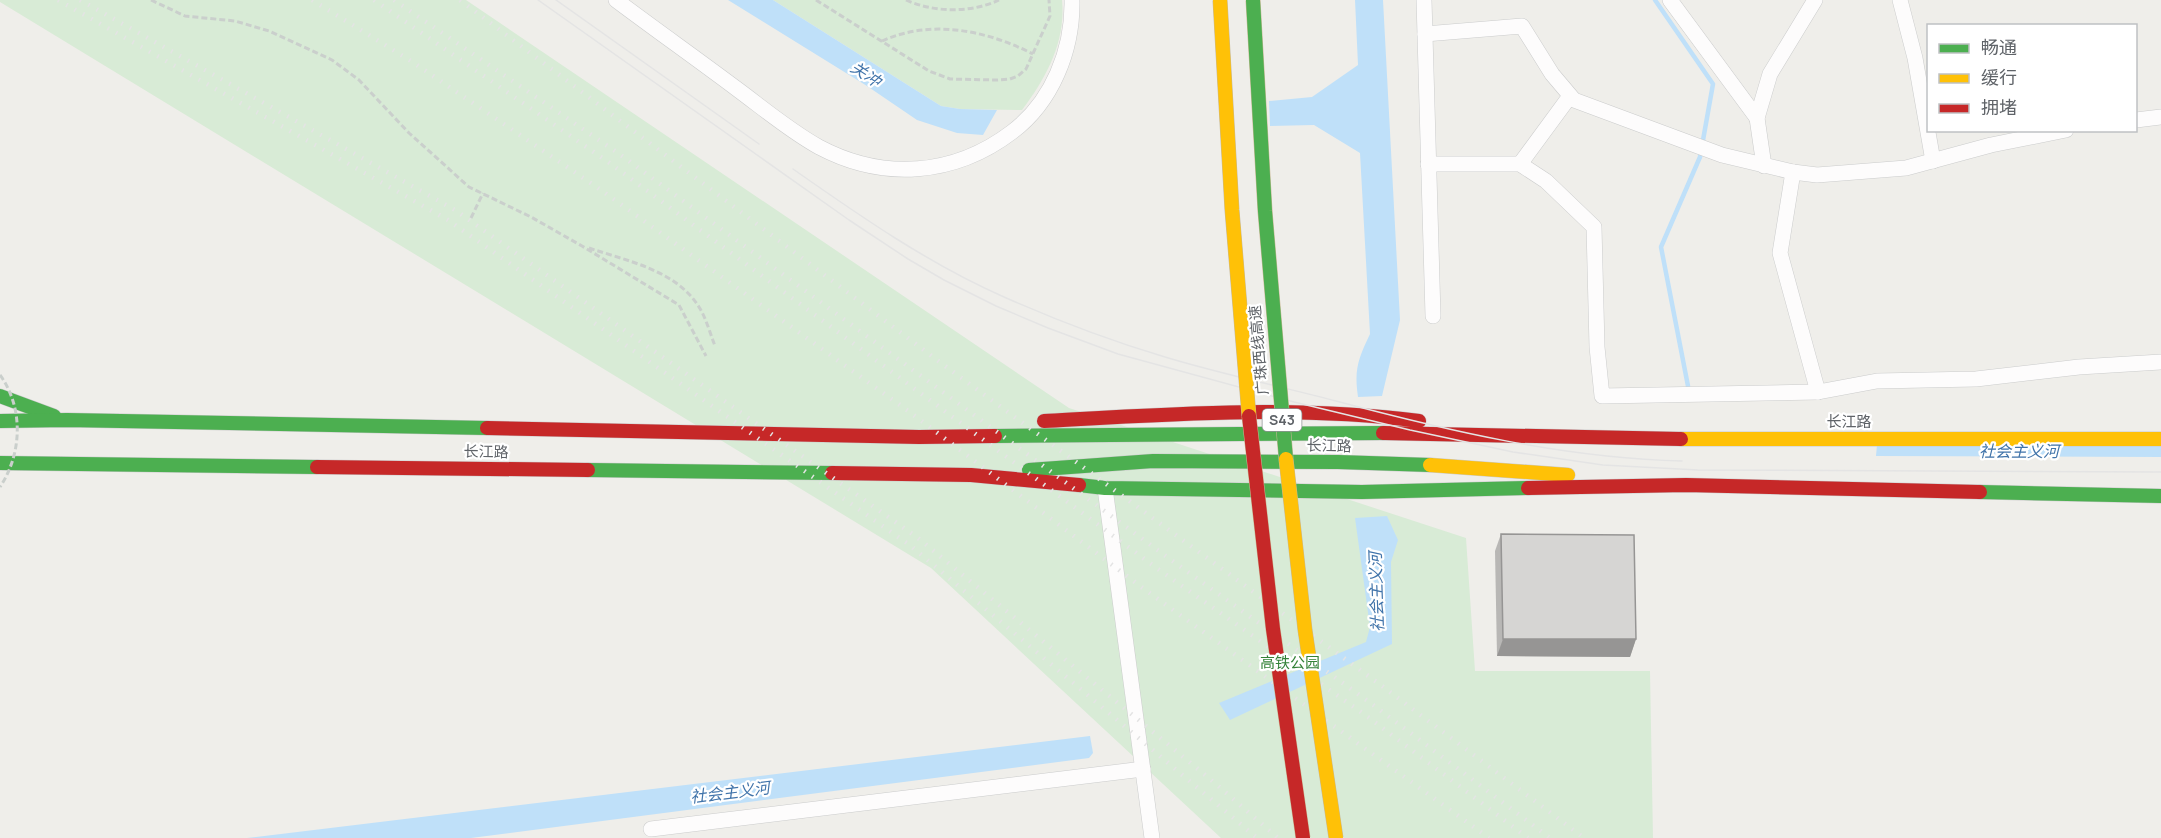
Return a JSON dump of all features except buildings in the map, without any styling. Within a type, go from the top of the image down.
[{"type":"main road","name":"广珠西线高速","points":[[1220,0],[1225,113],[1243,369],[1261,544],[1303,838]]},
{"type":"main road","name":"广珠西线高速","points":[[1253,0],[1258,105],[1277,370],[1295,542],[1336,838]]},
{"type":"main road","points":[[0,396],[67,420]]},
{"type":"main road","name":"长江路","points":[[919,437],[1035,422],[1184,413],[1363,414],[1536,436]]},
{"type":"main road","name":"长江路","points":[[0,421],[67,420],[919,437],[1349,432],[1671,439],[2161,439]]},
{"type":"main road","points":[[2126,439],[2161,428]]},
{"type":"main road","name":"长江路","points":[[971,475],[1152,461],[1338,462],[1471,467],[1686,485]]},
{"type":"main road","name":"长江路","points":[[0,463],[971,475],[1105,488],[1362,492],[1686,485],[2161,496]]},
{"type":"main road","points":[[4,482],[32,463]]},
{"type":"main road","points":[[2122,496],[2161,502]]},
{"type":"street","points":[[616,0],[802,137],[847,160],[871,167],[897,170],[922,170],[972,157],[996,144],[1019,127],[1038,107],[1054,83],[1065,56],[1072,0]]},
{"type":"street","points":[[1424,0],[1432,316]]},
{"type":"street","points":[[1670,0],[1757,118]]},
{"type":"street","points":[[1764,166],[1757,118],[1770,74],[1815,0]]},
{"type":"street","points":[[1899,0],[1915,58],[1927,127]]},
{"type":"street","points":[[1425,34],[1522,26],[1552,74],[1574,100],[1722,155],[1793,172],[1817,175],[1906,168],[1991,145],[2056,132]]},
{"type":"street","points":[[1520,164],[1570,96]]},
{"type":"street","points":[[2137,120],[2161,117]]},
{"type":"street","points":[[1928,132],[1933,161]]},
{"type":"street","points":[[1428,164],[1520,164],[1546,181],[1594,226],[1597,347],[1602,396],[1818,392],[1877,381],[1976,379],[2079,367],[2161,362]]},
{"type":"street","points":[[1793,172],[1780,253],[1818,392]]},
{"type":"street","points":[[1105,488],[1152,838]]},
{"type":"street","points":[[651,829],[1143,769]]},
{"type":"path","points":[[151,0],[185,16],[235,21],[269,31],[332,60],[359,80],[409,133],[469,187],[582,246],[679,305],[706,356]]},
{"type":"path","points":[[816,0],[929,71],[950,79],[1010,79],[1018,76],[1026,69],[1050,16],[1049,0]]},
{"type":"path","points":[[906,0],[943,10],[978,7],[999,0]]},
{"type":"path","points":[[881,41],[913,31],[955,30],[998,39],[1033,54]]},
{"type":"path","points":[[471,218],[483,193]]},
{"type":"path","points":[[582,246],[653,270],[678,284],[699,307],[715,346]]},
{"type":"path","points":[[0,375],[10,395],[17,429],[12,463],[4,482]]},
{"type":"green space","name":"高铁公园","points":[[0,0],[466,0],[1069,408],[1466,538],[1475,671],[1650,671],[1653,838],[1221,838],[931,568]]},
{"type":"green space","points":[[773,0],[1062,0],[1061,30],[1046,72],[1022,110],[960,109],[941,106]]},
{"type":"water","name":"关冲","points":[[728,0],[773,0],[941,106],[997,110],[983,135],[957,133],[917,120],[867,86]]},
{"type":"water","points":[[1355,0],[1383,0],[1400,320],[1382,396],[1358,397],[1356,379],[1358,365],[1370,334],[1360,153],[1314,125],[1270,126],[1269,101],[1312,97],[1358,65]]},
{"type":"water","name":"社会主义河","points":[[1877,445],[2161,445],[2161,457],[1876,456]]},
{"type":"water","name":"社会主义河","points":[[1387,516],[1398,540],[1391,562],[1392,644],[1230,720],[1219,703],[1366,642],[1370,627],[1355,518]]},
{"type":"water","name":"社会主义河","points":[[1090,736],[1093,753],[1089,758],[471,838],[247,838]]},
{"type":"waterway","points":[[1655,0],[1713,84],[1700,157],[1661,247],[1688,386]]},
{"type":"tram line","points":[[538,0],[849,220],[908,259],[996,306],[1118,354],[1294,402],[1410,430],[1513,452],[1603,465],[1698,470],[2161,472]]},
{"type":"tram line","points":[[556,0],[759,144]]},
{"type":"tram line","points":[[793,169],[869,221],[949,270],[1024,306],[1124,344],[1207,369],[1464,432],[1594,455],[1682,461]]},
{"type":"railway","points":[[58,0],[448,220],[911,546],[1257,838]]},
{"type":"railway","points":[[80,0],[455,210],[918,538],[1278,838]]},
{"type":"railway","points":[[312,0],[411,61],[601,190],[911,413],[1144,589],[1489,838]]},
{"type":"railway","points":[[374,0],[611,164],[1158,569],[1368,717],[1528,838]]},
{"type":"railway","points":[[394,0],[618,153],[1167,557],[1372,704],[1550,838]]},
{"type":"railway","points":[[460,0],[945,366],[1382,686],[1584,838]]},
{"type":"traffic: fast","points":[[1253,0],[1265,211],[1286,459]]},
{"type":"traffic: fast","points":[[0,396],[54,416]]},
{"type":"traffic: fast","points":[[0,421],[67,420],[487,428]]},
{"type":"traffic: fast","points":[[995,436],[1383,433]]},
{"type":"traffic: fast","points":[[1029,470],[1153,461],[1430,465]]},
{"type":"traffic: fast","points":[[0,463],[317,467]]},
{"type":"traffic: fast","points":[[588,470],[832,473]]},
{"type":"traffic: fast","points":[[1079,485],[1105,488],[1362,492],[1528,488]]},
{"type":"traffic: fast","points":[[1980,492],[2161,496]]},
{"type":"traffic: slow","points":[[1220,0],[1232,210],[1249,416]]},
{"type":"traffic: slow","points":[[1681,439],[2161,439]]},
{"type":"traffic: slow","points":[[1286,459],[1305,630],[1336,838]]},
{"type":"traffic: slow","points":[[1430,465],[1568,475]]},
{"type":"traffic: jam","points":[[1044,421],[1232,412],[1326,413],[1419,421]]},
{"type":"traffic: jam","points":[[1249,416],[1273,629],[1303,838]]},
{"type":"traffic: jam","points":[[487,428],[919,437],[995,436]]},
{"type":"traffic: jam","points":[[1383,433],[1681,439]]},
{"type":"traffic: jam","points":[[317,467],[588,470]]},
{"type":"traffic: jam","points":[[832,473],[971,475],[1079,485]]},
{"type":"traffic: jam","points":[[1528,488],[1686,485],[1980,492]]}]
